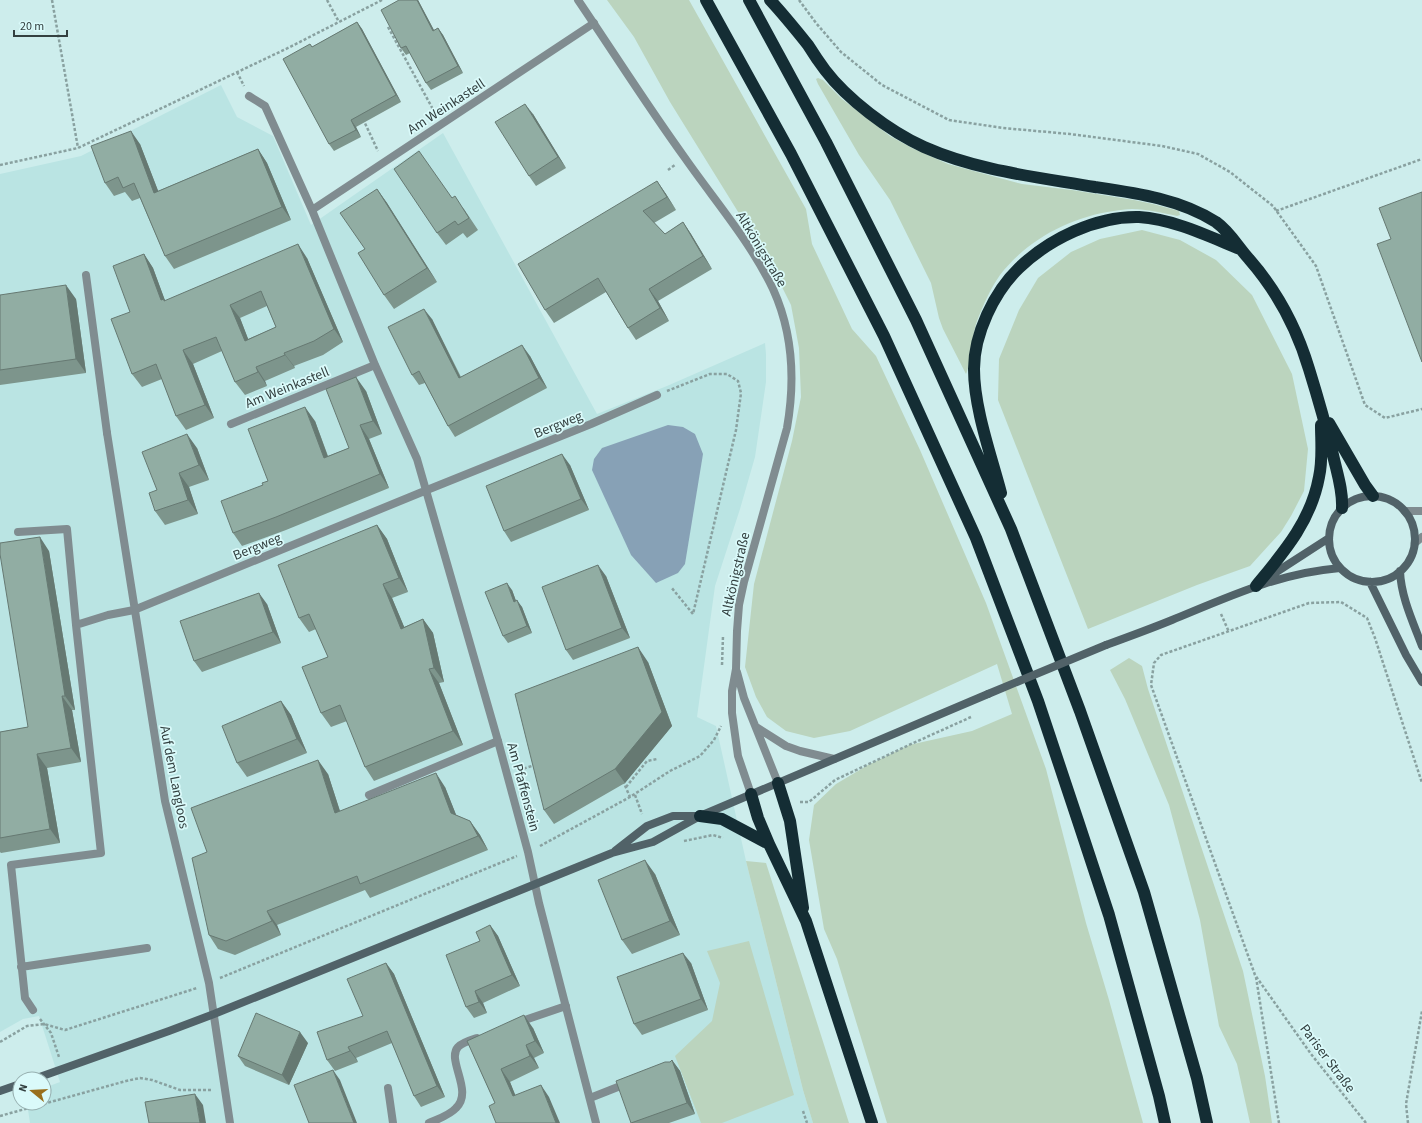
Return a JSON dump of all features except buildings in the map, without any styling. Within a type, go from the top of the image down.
[{"type":"highway","points":[[706,0],[791,154],[884,336],[976,538],[1038,701],[1078,820],[1108,915],[1159,1096],[1165,1123]]},
{"type":"highway","points":[[749,0],[826,142],[916,320],[1011,529],[1080,711],[1144,892],[1197,1078],[1207,1123]]},
{"type":"highway","points":[[770,0],[807,44],[826,71],[853,99],[888,127],[923,146],[960,160],[1006,172],[1128,192],[1165,200],[1190,209],[1214,222],[1228,232],[1240,249],[1262,274],[1282,305],[1302,345],[1322,410],[1342,494],[1342,508]]},
{"type":"highway","points":[[1011,529],[976,400],[974,368],[978,339],[985,319],[995,299],[1018,268],[1032,257],[1079,228],[1118,218],[1139,218],[1164,221],[1240,249]]},
{"type":"highway","points":[[1322,410],[1365,485],[1373,496]]},
{"type":"highway","points":[[1256,586],[1284,554],[1299,531],[1314,500],[1320,475],[1322,410]]},
{"type":"highway","points":[[778,783],[790,821],[806,921]]},
{"type":"highway","points":[[751,794],[758,818],[769,844],[806,921],[872,1123]]},
{"type":"highway","points":[[700,816],[722,820],[769,844]]},
{"type":"main road","points":[[1373,496],[1390,500],[1405,511],[1413,526],[1415,543],[1410,558],[1400,571],[1386,579],[1370,582],[1354,578],[1340,568],[1332,554],[1329,538],[1332,522],[1342,508],[1356,499],[1373,496]]},
{"type":"main road","points":[[1256,586],[1329,538]]},
{"type":"main road","points":[[52,1073],[214,1014],[612,853],[653,842],[700,816],[751,794],[1106,645],[1256,586],[1311,572],[1340,568]]},
{"type":"main road","points":[[1400,571],[1407,606],[1422,646]]},
{"type":"main road","points":[[1370,582],[1406,655],[1422,682]]},
{"type":"main road","points":[[612,853],[647,826],[673,816],[700,816]]},
{"type":"main road","points":[[0,1091],[12,1087]]},
{"type":"street","name":"Altkönigstraße","points":[[578,0],[685,158],[728,216],[760,266],[776,296],[783,316],[789,345],[792,377],[791,404],[787,428],[739,605],[736,631],[736,669],[732,691],[732,713],[738,756],[751,794]]},
{"type":"street","name":"Am Weinkastell","points":[[312,210],[594,23]]},
{"type":"street","points":[[249,96],[265,106],[312,210],[375,365]]},
{"type":"street","name":"Auf dem Langloos","points":[[86,275],[107,433],[165,801],[209,983],[230,1123]]},
{"type":"street","name":"Am Weinkastell","points":[[231,424],[375,365]]},
{"type":"street","name":"Am Pfaffenstein","points":[[375,365],[417,460],[427,490],[528,852],[539,903],[596,1123]]},
{"type":"street","name":"Bergweg","points":[[76,625],[108,614],[134,610],[591,424],[658,395]]},
{"type":"street","points":[[1405,511],[1422,511]]},
{"type":"street","points":[[18,532],[67,529],[101,853],[11,865],[25,998],[33,1010]]},
{"type":"street","points":[[1415,543],[1422,537]]},
{"type":"street","name":"Altkönigstraße","points":[[736,669],[744,698],[778,783]]},
{"type":"street","points":[[755,726],[786,746],[834,759]]},
{"type":"street","points":[[369,795],[498,742]]},
{"type":"street","points":[[21,967],[147,948]]},
{"type":"street","points":[[508,1027],[566,1006]]},
{"type":"street","points":[[430,1123],[456,1109],[462,1100],[463,1093],[455,1058],[455,1051],[464,1043],[486,1035]]},
{"type":"street","points":[[590,1098],[639,1079]]},
{"type":"street","points":[[388,1088],[393,1123]]},
{"type":"path","points":[[52,0],[78,148]]},
{"type":"path","points":[[327,0],[339,22]]},
{"type":"path","points":[[0,165],[78,148],[290,47],[382,0]]},
{"type":"path","points":[[388,27],[441,124]]},
{"type":"path","points":[[360,113],[384,162]]},
{"type":"path","points":[[1276,211],[1422,159]]},
{"type":"path","points":[[658,395],[710,374],[727,374],[738,381],[741,393],[736,430],[693,614],[671,587]]},
{"type":"path","points":[[1384,418],[1422,409]]},
{"type":"path","points":[[1279,1123],[1255,975],[1151,685],[1154,663],[1161,655],[1309,603],[1341,602],[1367,618],[1375,638],[1422,783]]},
{"type":"path","points":[[1222,615],[1228,632]]},
{"type":"path","points":[[722,672],[723,635]]},
{"type":"path","points":[[798,802],[809,802],[835,780],[972,716]]},
{"type":"path","points":[[538,846],[635,795],[670,771],[700,756],[714,740],[722,725]]},
{"type":"path","points":[[626,788],[647,761],[657,759]]},
{"type":"path","points":[[507,774],[538,763]]},
{"type":"path","points":[[623,780],[630,797]]},
{"type":"path","points":[[635,795],[644,818]]},
{"type":"path","points":[[679,843],[686,840],[713,835],[728,839]]},
{"type":"path","points":[[222,977],[518,856]]},
{"type":"path","name":"Pariser Straße","points":[[1255,975],[1274,1004],[1311,1054],[1366,1123]]},
{"type":"path","points":[[0,1042],[27,1026],[44,1024],[65,1030],[196,989]]},
{"type":"path","points":[[33,1010],[51,1033],[63,1069]]},
{"type":"path","points":[[1408,1123],[1406,1104],[1422,1011]]},
{"type":"path","points":[[0,1116],[140,1078],[152,1080],[180,1090],[208,1091],[225,1088]]},
{"type":"path","points":[[803,1111],[807,1123]]},
{"type":"shaded area","points":[[221,85],[237,117],[273,136],[311,225],[443,133],[597,414],[667,386],[765,343],[766,382],[755,457],[715,586],[697,717],[716,726],[746,861],[803,1090],[813,1123],[30,1123],[28,1111],[52,1111],[52,1085],[60,1082],[39,1016],[23,1019],[0,1032],[0,174],[81,156]]},
{"type":"shaded area","points":[[668,425],[683,427],[695,434],[703,454],[685,564],[678,573],[656,583],[631,555],[592,470],[594,459],[602,448]]},
{"type":"green space","points":[[607,0],[689,0],[806,209],[812,244],[852,329],[876,356],[920,450],[986,603],[1046,769],[1086,923],[1143,1123],[887,1123],[837,959],[824,929],[809,840],[814,805],[836,784],[868,765],[909,745],[972,731],[1012,714],[997,664],[850,731],[814,738],[786,731],[767,717],[756,697],[745,667],[754,584],[792,441],[801,397],[799,348],[791,305],[771,265],[670,102],[634,37]]},
{"type":"green space","points":[[818,78],[823,80],[842,99],[890,136],[912,148],[948,164],[1022,184],[1072,190],[1153,204],[1179,211],[1180,215],[1177,216],[1138,209],[1114,211],[1081,219],[1051,232],[1036,241],[1011,262],[996,280],[977,321],[966,374],[943,329],[931,283],[890,200],[859,155],[818,84],[816,79]]},
{"type":"green space","points":[[1142,230],[1180,240],[1216,260],[1252,295],[1292,374],[1308,449],[1304,491],[1281,532],[1250,566],[1197,585],[1088,629],[998,400],[999,359],[1019,310],[1038,278],[1071,252],[1100,239]]},
{"type":"green space","points":[[1129,658],[1142,666],[1148,689],[1243,971],[1265,1076],[1272,1123],[1250,1123],[1237,1064],[1219,1026],[1200,920],[1169,805],[1125,699],[1110,670]]},
{"type":"green space","points":[[746,861],[766,863],[849,1123],[813,1123],[803,1090]]},
{"type":"green space","points":[[749,941],[794,1095],[722,1123],[701,1123],[675,1056],[712,1021],[720,983],[707,951]]}]
